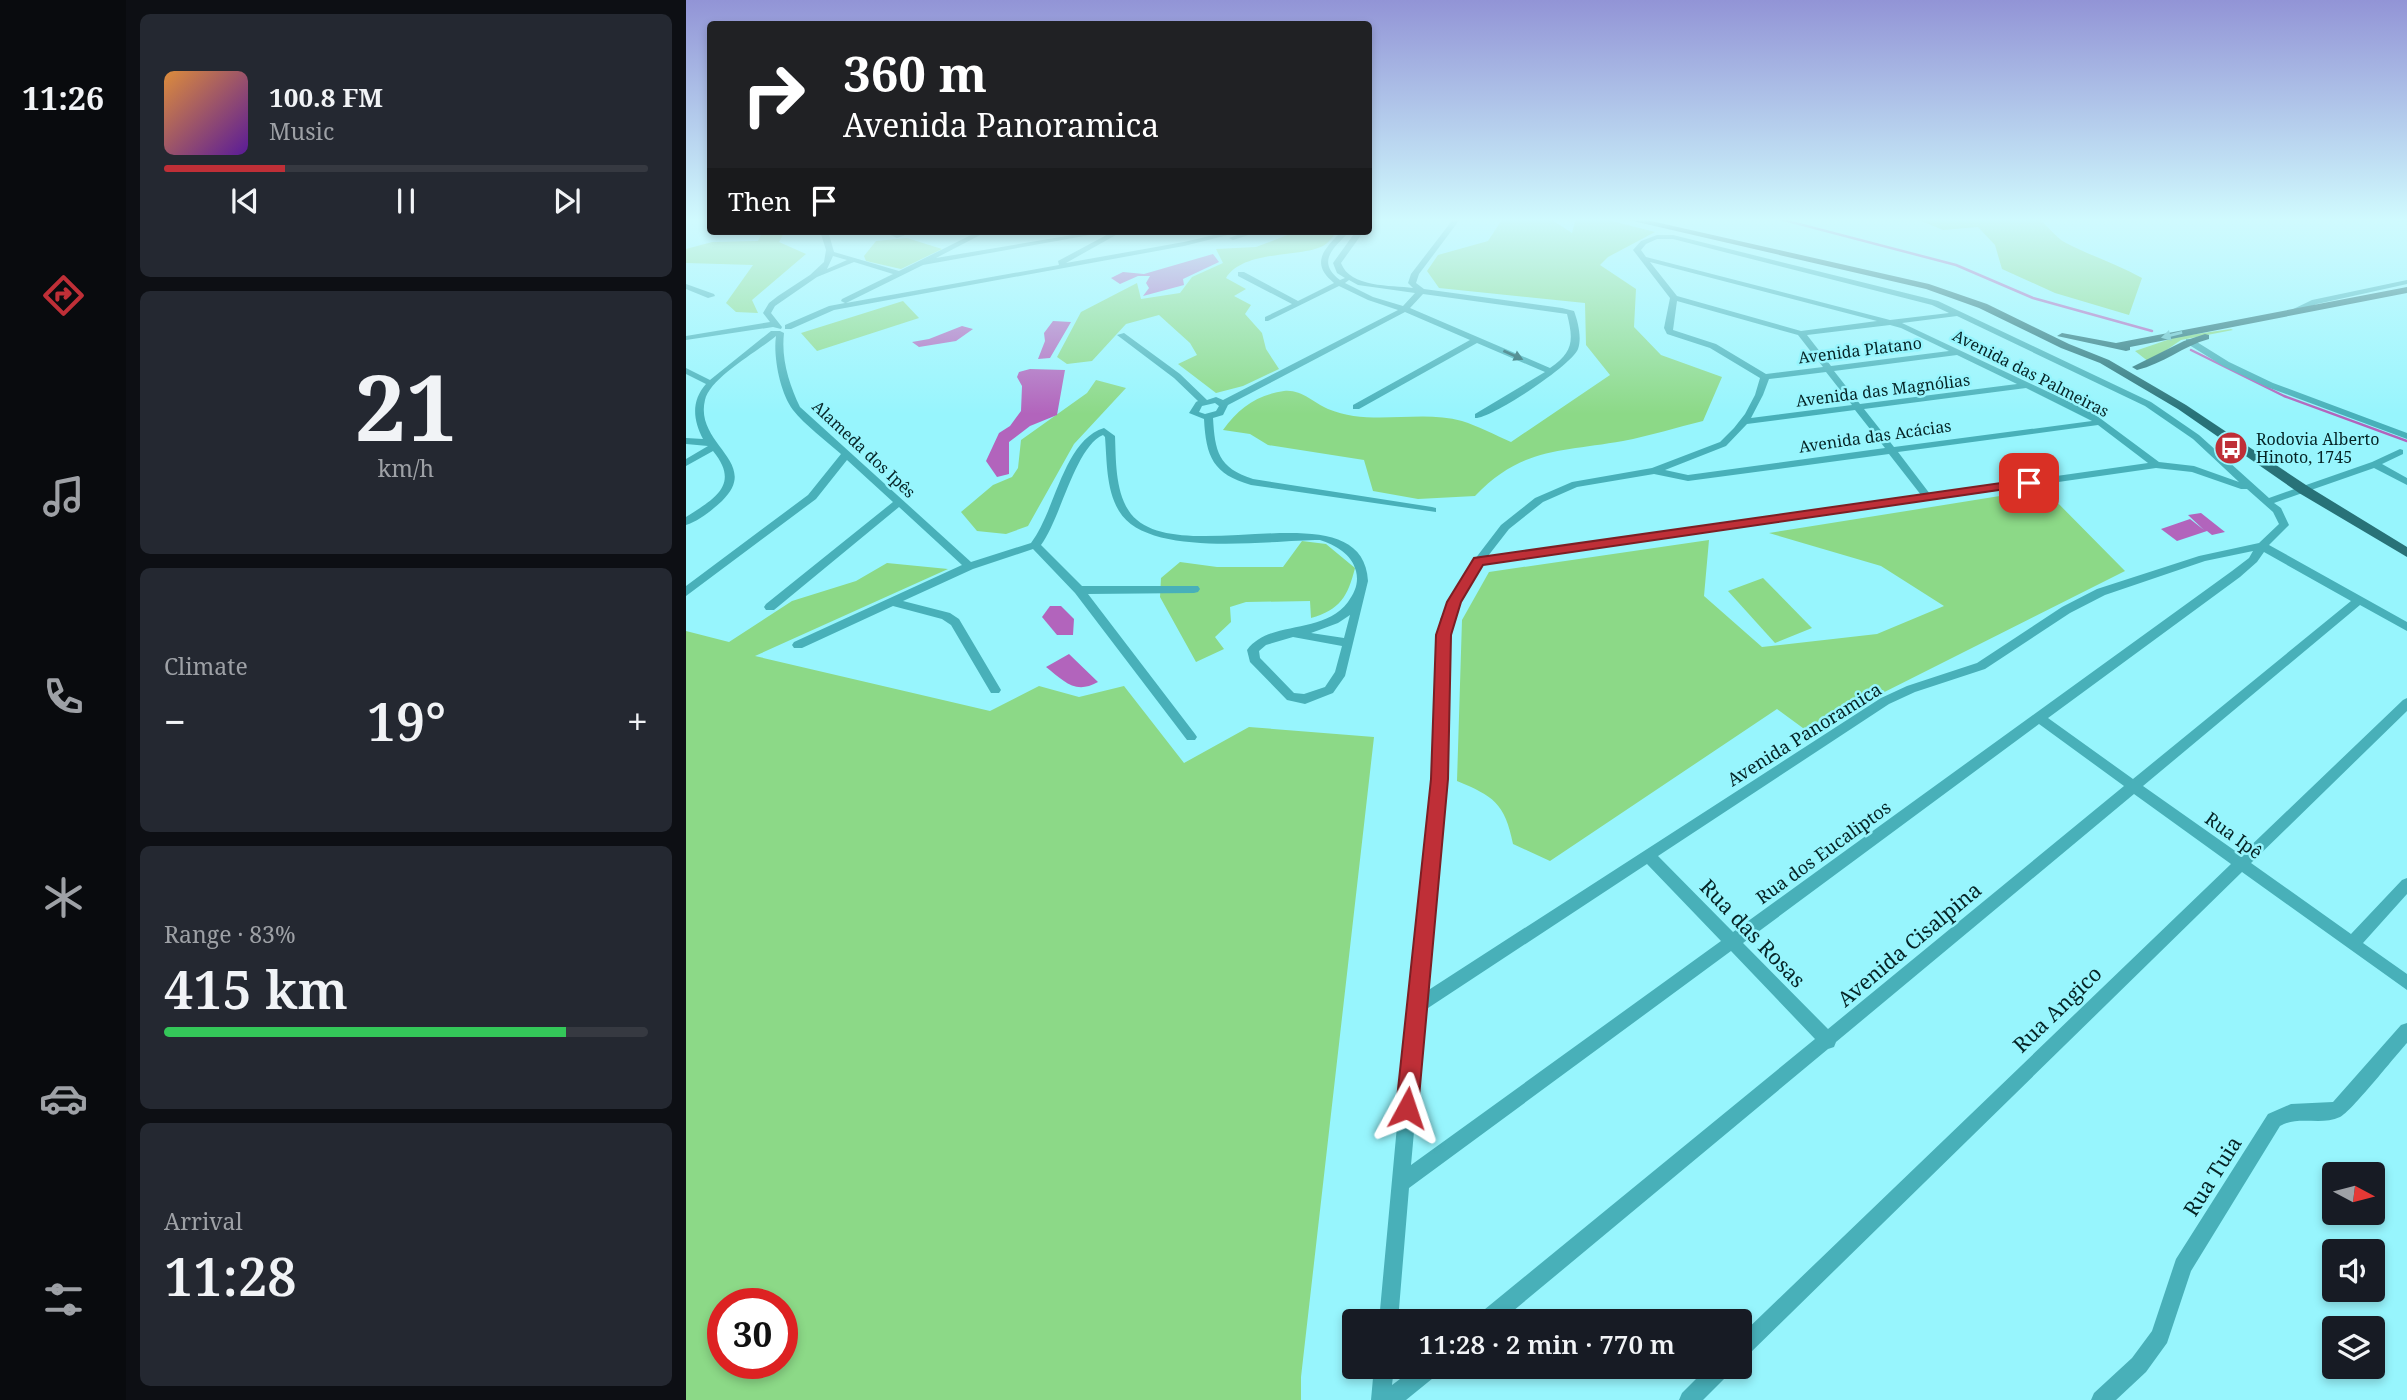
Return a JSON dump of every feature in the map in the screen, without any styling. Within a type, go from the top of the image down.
[{"type":"main road","points":[[1913,283],[1983,306],[2104,361],[2407,553]]},
{"type":"main road","points":[[2407,290],[2112,346],[2097,352],[2104,361],[2134,367],[2151,364],[2189,341],[2309,321],[2407,299]]},
{"type":"main road","points":[[2026,327],[2112,346],[2139,355],[2142,362],[2134,367]]},
{"type":"main road","points":[[2134,367],[2137,381]]},
{"type":"street","points":[[779,329],[767,313],[773,302],[803,283]]},
{"type":"street","points":[[686,338],[779,329],[832,308],[879,283]]},
{"type":"street","points":[[832,308],[967,283]]},
{"type":"street","points":[[1259,283],[1298,304]]},
{"type":"street","points":[[1268,319],[1338,283]]},
{"type":"street","points":[[1340,283],[1386,306],[1405,309],[1550,372]]},
{"type":"street","points":[[1362,283],[1567,311],[1573,317],[1574,351],[1550,372],[1478,416]]},
{"type":"street","points":[[1413,283],[1413,287],[1421,291]]},
{"type":"street","points":[[1662,283],[1674,298],[1801,333],[1958,314]]},
{"type":"street","name":"Avenida das Palmeiras","points":[[1741,283],[1893,322],[2101,422],[2156,464]]},
{"type":"street","points":[[1861,283],[1908,295],[1958,314],[2148,404],[2196,437],[2251,490],[2277,510],[2284,525],[2262,547],[2407,627]]},
{"type":"street","points":[[2281,316],[2315,302],[2401,283]]},
{"type":"street","points":[[686,286],[711,296]]},
{"type":"street","points":[[1223,404],[1405,309],[1421,291]]},
{"type":"street","points":[[1389,1309],[1439,779],[1443,635],[1454,602],[1479,561],[1505,527],[1539,500],[1562,488],[1654,471],[1723,444],[1742,422],[1761,393],[1765,377],[1713,346],[1670,332],[1668,328],[1674,298]]},
{"type":"street","points":[[686,522],[731,486],[731,468],[710,444],[699,408],[701,397],[712,384],[779,329]]},
{"type":"street","name":"Alameda dos Ipês","points":[[779,329],[778,346],[790,395],[796,408],[845,456],[969,566]]},
{"type":"street","points":[[1801,333],[1927,497]]},
{"type":"street","points":[[1121,335],[1177,376],[1204,401]]},
{"type":"street","points":[[1356,407],[1477,340]]},
{"type":"street","points":[[2189,341],[2270,385],[2407,436]]},
{"type":"street","points":[[759,348],[778,346]]},
{"type":"street","name":"Avenida Platano","points":[[1765,377],[1959,352]]},
{"type":"street","points":[[686,371],[712,384]]},
{"type":"street","name":"Avenida das Magnólias","points":[[1742,422],[2028,385]]},
{"type":"street","points":[[1216,400],[1223,404],[1223,411],[1208,417],[1197,415],[1194,410],[1204,401],[1216,400]]},
{"type":"street","points":[[1208,417],[1214,456],[1231,476],[1251,482],[1432,510]]},
{"type":"street","name":"Avenida das Acácias","points":[[1654,471],[1688,478],[2101,422]]},
{"type":"street","points":[[798,645],[969,566],[1035,545],[1043,534],[1064,484],[1091,438],[1100,431],[1110,436],[1115,486],[1122,506],[1139,527],[1164,535],[1208,540],[1309,536],[1329,540],[1347,549],[1356,560],[1361,570],[1361,591],[1341,673],[1329,690],[1299,699],[1291,696],[1273,681],[1252,653],[1263,640],[1295,634],[1332,622],[1350,608],[1361,591]]},
{"type":"street","points":[[686,441],[710,444]]},
{"type":"street","points":[[686,463],[710,444]]},
{"type":"street","points":[[2267,502],[2375,464],[2400,452]]},
{"type":"street","points":[[686,592],[812,497],[845,456]]},
{"type":"street","points":[[1479,561],[2156,464],[2194,469],[2251,490]]},
{"type":"street","points":[[2375,464],[2407,482]]},
{"type":"street","points":[[770,607],[899,502]]},
{"type":"street","points":[[1035,545],[1079,590],[1191,737]]},
{"type":"street","name":"Rua dos Eucaliptos","points":[[1400,1184],[2236,574],[2253,560],[2262,547]]},
{"type":"street","name":"Avenida Panoramica","points":[[1416,1006],[1875,707],[1911,689],[1982,666],[2066,610],[2101,592],[2203,558],[2262,547]]},
{"type":"street","points":[[1079,590],[1195,589]]},
{"type":"street","name":"Avenida Cisalpina","points":[[1501,1309],[2359,600]]},
{"type":"street","points":[[893,602],[946,616],[956,622],[995,690]]},
{"type":"street","points":[[1295,634],[1347,643]]},
{"type":"street","name":"Rua Angico","points":[[1752,1337],[2407,703]]},
{"type":"street","name":"Rua Ipê","points":[[2039,718],[2407,982]]},
{"type":"street","name":"Rua das Rosas","points":[[1648,855],[1828,1041]]},
{"type":"street","points":[[2353,943],[2407,884]]},
{"type":"street","name":"Rua Tuia","points":[[2101,1400],[2139,1365],[2160,1336],[2183,1266],[2260,1143],[2267,1123],[2281,1113],[2337,1110],[2407,1031]]},
{"type":"street","points":[[1381,1400],[1383,1379]]},
{"type":"street","points":[[1391,1400],[1416,1379]]},
{"type":"street","points":[[1689,1400],[1710,1379]]},
{"type":"green space","points":[[740,283],[772,283],[752,300],[758,313],[736,312],[726,303]]},
{"type":"green space","points":[[1136,283],[1141,299],[1180,293],[1187,283],[1236,283],[1246,289],[1234,296],[1251,305],[1245,314],[1262,333],[1266,349],[1279,369],[1243,386],[1216,393],[1178,364],[1197,355],[1190,343],[1159,315],[1126,324],[1092,361],[1067,364],[1057,357],[1081,312]]},
{"type":"green space","points":[[1436,283],[1628,283],[1636,289],[1634,327],[1661,355],[1722,377],[1703,421],[1633,439],[1543,454],[1509,468],[1475,496],[1418,499],[1373,491],[1364,460],[1268,445],[1250,434],[1223,430],[1235,415],[1257,399],[1290,391],[1344,414],[1378,418],[1446,418],[1468,423],[1511,442],[1610,375],[1586,345],[1585,303],[1439,288]]},
{"type":"green space","points":[[2034,283],[2140,283],[2129,315],[2055,293]]},
{"type":"green space","points":[[903,301],[919,318],[817,351],[801,333]]},
{"type":"green space","points":[[2233,330],[2181,340],[2149,362],[2135,351],[2176,337]]},
{"type":"green space","points":[[1096,380],[1126,388],[1074,444],[1028,526],[1006,534],[977,531],[961,512],[993,485],[1012,477],[1018,468],[1021,440],[1087,393]]},
{"type":"green space","points":[[2044,489],[2125,571],[1807,731],[1777,709],[1550,861],[1513,844],[1506,819],[1496,803],[1480,791],[1457,781],[1462,620],[1489,572],[1709,540],[1704,596],[1762,647],[1877,634],[1944,606],[1881,566],[1769,533]]},
{"type":"green space","points":[[1302,541],[1326,544],[1355,568],[1346,594],[1336,606],[1311,618],[1310,601],[1246,602],[1230,607],[1231,622],[1215,637],[1224,649],[1196,662],[1160,597],[1161,578],[1180,562],[1217,567],[1283,567]]},
{"type":"green space","points":[[887,563],[948,569],[755,656],[990,711],[1039,686],[1079,697],[1124,686],[1184,763],[1249,727],[1374,737],[1301,1377],[1301,1400],[686,1400],[686,631],[729,642],[792,601],[856,581]]},
{"type":"green space","points":[[1763,578],[1812,628],[1775,643],[1728,591]]},
{"type":"shaded area","points":[[1146,283],[1184,285],[1143,296],[1149,288]]},
{"type":"shaded area","points":[[1053,321],[1071,322],[1050,358],[1038,359],[1045,341],[1044,333]]},
{"type":"shaded area","points":[[962,326],[973,329],[956,341],[919,347],[912,342],[929,339]]},
{"type":"shaded area","points":[[1030,369],[1065,370],[1057,415],[1030,426],[1009,442],[1009,474],[997,477],[986,461],[999,433],[1010,426],[1021,411],[1022,386],[1017,377],[1019,372]]},
{"type":"shaded area","points":[[2201,513],[2225,532],[2212,535],[2207,531],[2177,541],[2161,529],[2190,519],[2204,530],[2188,515]]},
{"type":"shaded area","points":[[1050,606],[1061,606],[1074,619],[1073,635],[1057,635],[1042,617]]},
{"type":"shaded area","points":[[1069,654],[1098,682],[1090,686],[1076,687],[1046,667]]},
{"type":"waterway","points":[[1999,283],[2033,298],[2152,331]]},
{"type":"waterway","points":[[2191,350],[2284,396],[2407,441]]},
{"type":"place","name":"Rodovia Alberto Hinoto, 1745","points":[[2231,448]]},
{"type":"route","points":[[1407,1108],[1439,779],[1444,691],[1443,635],[1446,619],[1454,602],[1479,561],[2029,483]]}]
